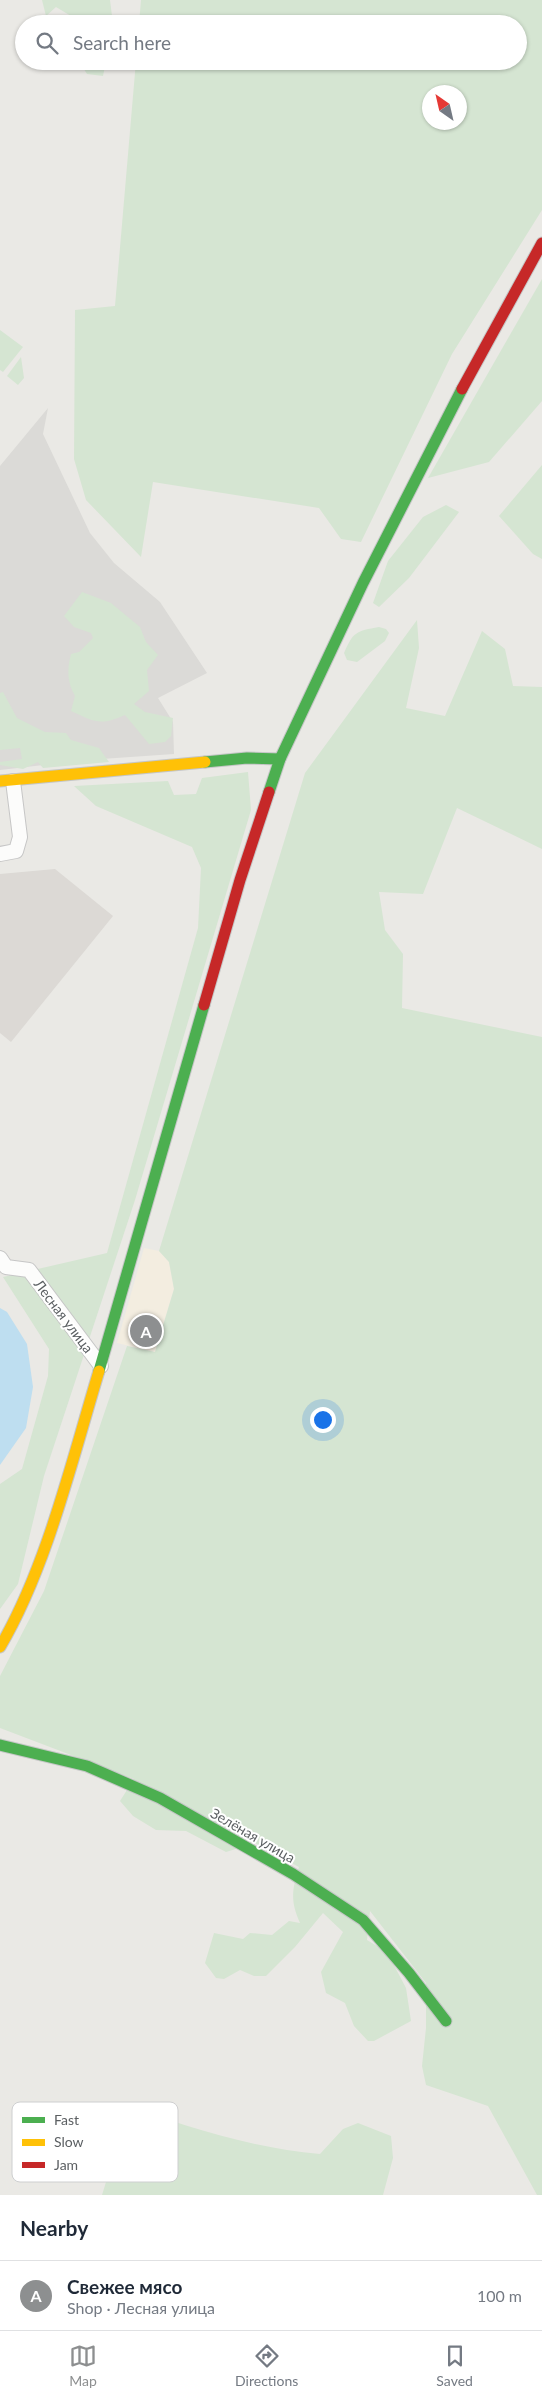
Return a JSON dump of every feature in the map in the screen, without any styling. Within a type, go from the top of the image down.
[{"type":"street","points":[[0,1647],[11,1628],[42,1554],[101,1366],[240,880],[280,759],[367,574],[448,414],[542,243]]},
{"type":"street","points":[[0,854],[16,852],[20,837],[7,781],[247,758],[280,759]]},
{"type":"street","name":"Лесная улица","points":[[0,1258],[6,1267],[29,1270],[101,1366]]},
{"type":"street","name":"Зелёная улица","points":[[0,1745],[87,1766],[160,1798],[293,1874],[363,1920],[446,2022]]},
{"type":"shaded area","points":[[48,408],[43,434],[90,533],[114,563],[160,602],[207,673],[158,698],[173,722],[174,754],[87,760],[0,770],[0,466]]},
{"type":"shaded area","points":[[55,869],[113,916],[11,1042],[0,1033],[0,874]]},
{"type":"shaded area","points":[[144,1248],[159,1251],[169,1262],[174,1289],[155,1352],[117,1343]]},
{"type":"green space","points":[[42,0],[110,0],[112,15],[69,15],[56,7],[46,15]]},
{"type":"green space","points":[[141,0],[542,0],[542,210],[452,354],[361,542],[341,539],[319,508],[153,482],[141,557],[86,500],[74,459],[75,310],[115,306],[135,70],[527,70],[527,15],[140,15]]},
{"type":"green space","points":[[85,70],[104,70],[103,76],[87,74]]},
{"type":"green space","points":[[542,279],[542,401],[489,462],[428,478]]},
{"type":"green space","points":[[0,330],[23,347],[3,372],[0,370]]},
{"type":"green space","points":[[21,357],[24,378],[18,385],[7,376]]},
{"type":"green space","points":[[542,465],[542,559],[533,554],[499,516]]},
{"type":"green space","points":[[446,505],[459,512],[409,578],[379,607],[373,603],[388,561],[423,517]]},
{"type":"green space","points":[[82,592],[111,603],[140,627],[146,642],[158,655],[147,670],[149,691],[134,704],[145,712],[173,718],[171,736],[165,742],[149,744],[125,715],[109,721],[98,721],[71,711],[75,696],[70,686],[68,675],[71,654],[79,652],[93,638],[91,633],[74,627],[64,616]]},
{"type":"green space","points":[[417,620],[419,648],[406,708],[445,716],[482,631],[505,649],[513,686],[542,687],[542,849],[457,808],[423,894],[379,892],[385,930],[403,954],[402,1008],[542,1037],[542,2195],[537,2195],[488,2106],[426,2085],[422,2066],[426,2028],[426,1983],[370,1911],[367,1940],[387,1952],[406,1988],[411,2021],[374,2041],[368,2041],[354,2026],[345,2003],[326,1993],[321,1972],[343,1932],[323,1913],[295,1947],[266,1976],[254,1976],[240,1970],[224,1979],[216,1978],[205,1963],[214,1933],[243,1939],[250,1933],[272,1935],[289,1921],[300,1923],[293,1902],[299,1867],[255,1843],[226,1852],[186,1831],[156,1830],[133,1816],[120,1801],[134,1779],[0,1728],[0,1676],[44,1591],[127,1346],[155,1352],[174,1289],[169,1262],[159,1251],[305,773]]},
{"type":"green space","points":[[379,627],[386,629],[389,633],[385,641],[357,662],[347,660],[344,653],[353,637],[360,631]]},
{"type":"green space","points":[[3,692],[17,718],[45,732],[66,733],[71,740],[99,748],[109,762],[43,768],[38,762],[23,769],[0,765],[0,762],[22,759],[20,748],[0,750],[0,693]]},
{"type":"green space","points":[[248,772],[251,810],[135,1200],[44,1476],[18,1584],[0,1609],[0,1484],[22,1469],[48,1376],[49,1349],[3,1277],[107,1253],[198,928],[201,868],[192,847],[96,806],[74,786],[168,781],[174,795],[196,794],[202,778]]},
{"type":"green space","points":[[178,2123],[268,2147],[320,2154],[343,2129],[358,2123],[391,2136],[393,2158],[383,2195],[102,2195],[106,2182],[178,2182]]},
{"type":"water","points":[[0,1308],[7,1312],[27,1344],[33,1387],[26,1428],[0,1465]]},
{"type":"traffic: fast","points":[[269,792],[280,759],[363,583],[462,389]]},
{"type":"traffic: fast","points":[[205,762],[247,758],[280,759]]},
{"type":"traffic: fast","points":[[99,1371],[204,1005]]},
{"type":"traffic: fast","points":[[0,1745],[87,1766],[160,1798],[293,1874],[363,1920],[409,1973],[446,2021]]},
{"type":"traffic: slow","points":[[0,781],[205,762]]},
{"type":"traffic: slow","points":[[0,1647],[17,1616],[45,1548],[99,1371]]},
{"type":"traffic: jam","points":[[462,389],[542,243]]},
{"type":"traffic: jam","points":[[204,1005],[240,880],[269,792]]},
{"type":"place","name":"Свежее мясо","points":[[146,1331]]}]
